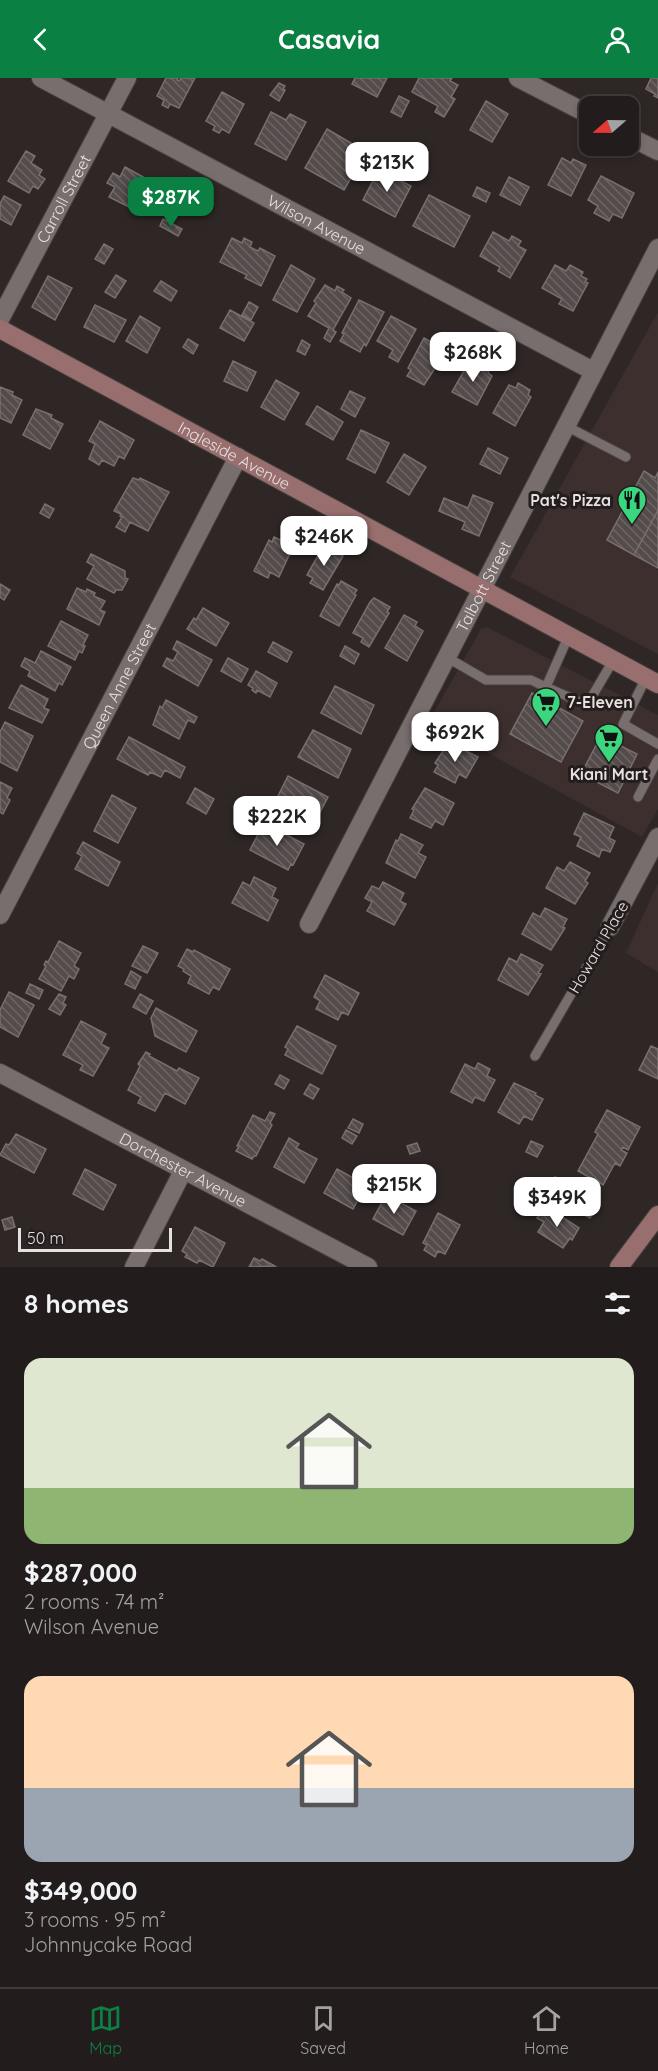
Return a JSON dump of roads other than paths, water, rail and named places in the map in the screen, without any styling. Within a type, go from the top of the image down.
[{"type":"main road","name":"Ingleside Avenue","points":[[0,329],[652,681]]},
{"type":"main road","points":[[619,1267],[658,1215]]},
{"type":"street","name":"Wilson Avenue","points":[[41,78],[109,112],[593,371]]},
{"type":"street","name":"Carroll Street","points":[[0,319],[127,78]]},
{"type":"street","points":[[518,78],[579,109]]},
{"type":"street","points":[[639,142],[658,151]]},
{"type":"street","name":"Talbott Street","points":[[309,924],[484,589],[593,371],[658,248]]},
{"type":"street","name":"Queen Anne Street","points":[[0,915],[238,457]]},
{"type":"street","name":"Howard Place","points":[[610,927],[658,837]]},
{"type":"street","name":"Dorchester Avenue","points":[[0,1073],[368,1267]]},
{"type":"street","points":[[134,1267],[183,1171]]},
{"type":"lane","points":[[566,426],[626,457]]},
{"type":"lane","points":[[546,687],[569,635]]},
{"type":"lane","points":[[448,658],[486,680],[531,680],[587,705],[614,659]]},
{"type":"lane","points":[[652,681],[623,724],[658,744]]},
{"type":"lane","points":[[638,797],[654,776],[658,759]]},
{"type":"lane","name":"Howard Place","points":[[535,1056],[610,927]]},
{"type":"place","name":"Pat's Pizza","points":[[632,526]]},
{"type":"place","name":"7-Eleven","points":[[546,728]]},
{"type":"place","name":"Kiani Mart","points":[[609,764]]}]
